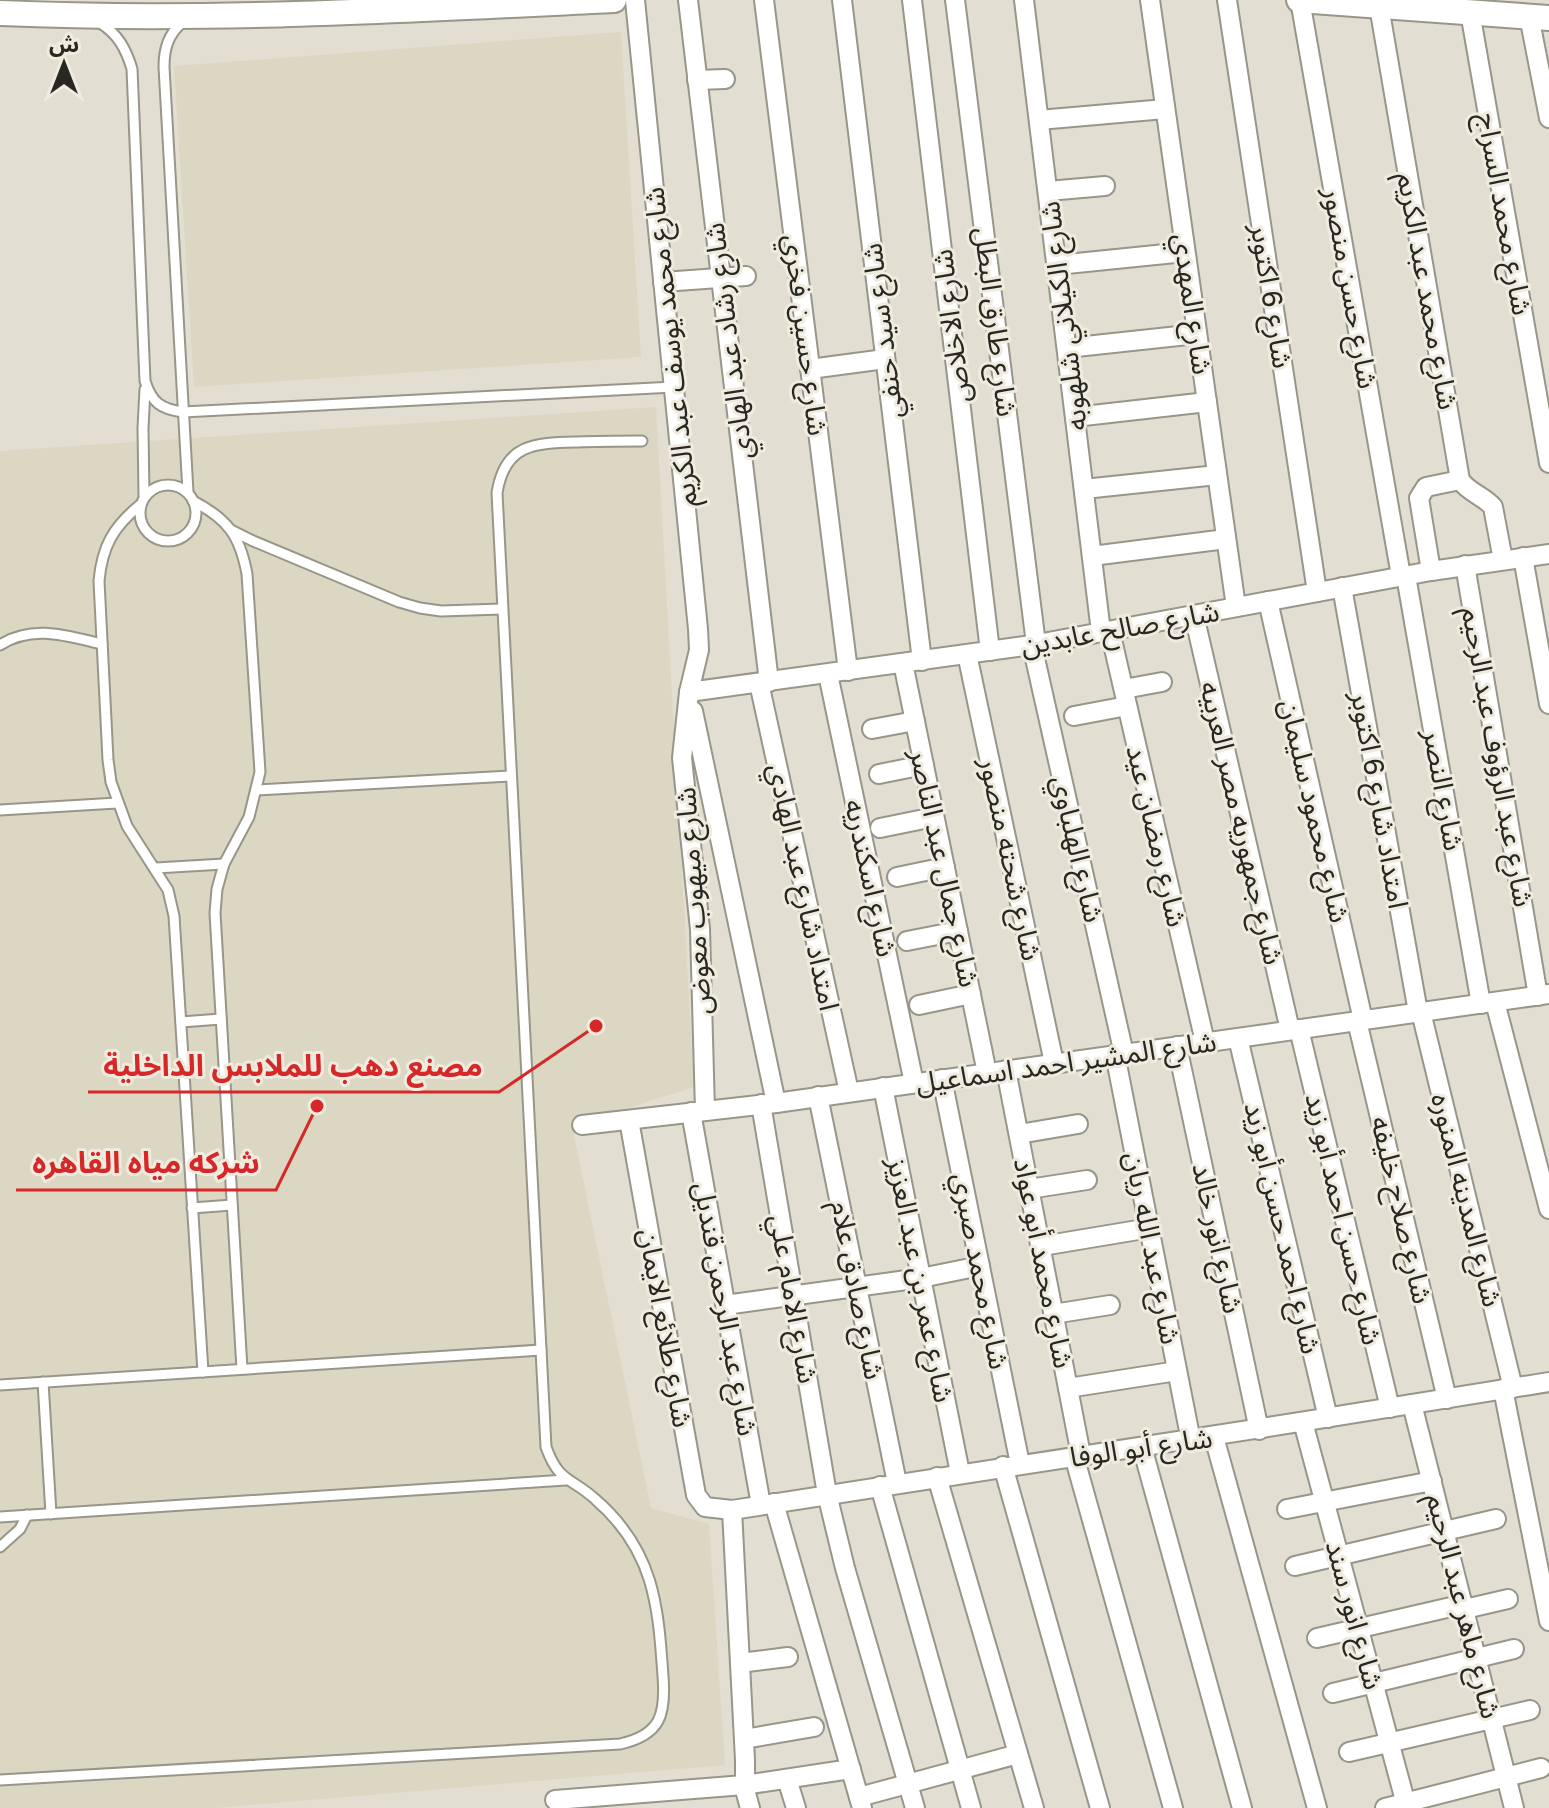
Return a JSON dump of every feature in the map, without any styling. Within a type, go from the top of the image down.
[{"type":"street","points":[[0,13],[89,17],[137,9],[189,17],[614,0]]},
{"type":"street","name":"شارع محمد يوسف عبد الكريم","points":[[635,0],[698,639],[696,672],[689,692]]},
{"type":"street","name":"شارع رشاد عبد الهادي","points":[[688,0],[764,682]]},
{"type":"street","name":"شارع حسين فخري","points":[[764,0],[848,671]]},
{"type":"street","name":"شارع سيد حنفي","points":[[842,0],[922,661]]},
{"type":"street","name":"شارع الاخلاص","points":[[912,0],[990,651]]},
{"type":"street","name":"شارع طارق البطل","points":[[955,0],[1034,645]]},
{"type":"street","name":"شارع الكيلاني شلهوبه","points":[[1024,0],[1092,556],[1106,631]]},
{"type":"street","name":"شارع المهدي","points":[[1150,0],[1236,607]]},
{"type":"street","name":"شارع 6 اكتوبر","points":[[1227,0],[1317,592]]},
{"type":"street","points":[[1299,0],[1539,17],[1549,118]]},
{"type":"street","name":"شارع حسن منصور","points":[[1299,0],[1404,576]]},
{"type":"street","name":"شارع محمد عبد الكريم","points":[[1379,6],[1460,480]]},
{"type":"street","name":"شارع محمد السراج","points":[[1470,12],[1549,463]]},
{"type":"street","points":[[697,80],[725,79]]},
{"type":"street","points":[[1039,120],[1165,109]]},
{"type":"street","points":[[1048,191],[1105,186]]},
{"type":"street","points":[[1057,265],[1185,252]]},
{"type":"street","points":[[663,282],[746,276]]},
{"type":"street","points":[[1067,348],[1197,334]]},
{"type":"street","points":[[810,369],[885,359]]},
{"type":"street","points":[[1075,417],[1207,402]]},
{"type":"street","points":[[1084,489],[1217,475]]},
{"type":"street","points":[[1431,571],[1419,498],[1426,487],[1460,480],[1493,507],[1503,560]]},
{"type":"street","points":[[1092,556],[1226,539]]},
{"type":"street","name":"شارع صالح عابدين","points":[[689,692],[1034,645],[1431,571],[1549,554]]},
{"type":"street","points":[[1523,557],[1549,704]]},
{"type":"street","name":"شارع عبد الرؤوف عبد الرحيم","points":[[1465,565],[1544,995]]},
{"type":"street","name":"شارع النصر","points":[[1404,576],[1488,1003],[1549,1209]]},
{"type":"street","name":"امتداد شارع 6 اكتوبر","points":[[1342,587],[1420,1012]]},
{"type":"street","name":"شارع محمود سليمان","points":[[1268,601],[1360,1021]]},
{"type":"street","name":"شارع جمهوريه مصر العربيه","points":[[1194,615],[1295,1030]]},
{"type":"street","name":"شارع رمضان عيد","points":[[1106,631],[1126,698],[1205,1042]]},
{"type":"street","name":"شارع الهلباوي","points":[[1034,645],[1120,1054]]},
{"type":"street","name":"شارع شحته منصور","points":[[967,654],[1054,1063]]},
{"type":"street","name":"شارع جمال عبد الناصر","points":[[903,663],[987,1073]]},
{"type":"street","name":"شارع اسكندريه","points":[[828,674],[914,1083]]},
{"type":"street","name":"امتداد شارع عبد الهادي","points":[[764,682],[849,1092]]},
{"type":"street","points":[[1074,716],[1162,682]]},
{"type":"street","name":"شارع الامام علي","points":[[689,692],[768,1104],[794,1296],[827,1494],[845,1568],[915,1808]]},
{"type":"street","name":"شارع ميهوب معوض","points":[[689,692],[682,758],[700,929],[698,1111]]},
{"type":"street","points":[[872,729],[915,721]]},
{"type":"street","points":[[879,774],[924,765]]},
{"type":"street","points":[[880,828],[934,817]]},
{"type":"street","points":[[897,877],[945,867]]},
{"type":"street","points":[[907,941],[958,931]]},
{"type":"street","points":[[919,1005],[971,994]]},
{"type":"street","name":"شارع المشير احمد اسماعيل","points":[[582,1125],[768,1104],[1544,995]]},
{"type":"street","name":"شارع المدينه المنوره","points":[[1420,1012],[1508,1389],[1549,1621]]},
{"type":"street","name":"شارع صلاح خليفه","points":[[1360,1021],[1447,1399]]},
{"type":"street","name":"شارع حسن احمد أبو زيد","points":[[1295,1030],[1390,1408]]},
{"type":"street","name":"شارع احمد حسن أبو زيد","points":[[1238,1038],[1328,1418]]},
{"type":"street","name":"شارع انور خالد","points":[[1177,1046],[1259,1430]]},
{"type":"street","name":"شارع عبد الله ريان","points":[[1120,1054],[1191,1441]]},
{"type":"street","name":"شارع محمد أبو عواد","points":[[1006,1070],[1042,1246],[1077,1456],[1173,1808]]},
{"type":"street","name":"شارع محمد صبري","points":[[942,1079],[980,1266],[1012,1465],[1100,1808]]},
{"type":"street","name":"شارع عمر بن عبد العزيز","points":[[883,1087],[960,1473]]},
{"type":"street","name":"شارع صادق علام","points":[[818,1096],[857,1287],[888,1485],[971,1808]]},
{"type":"street","name":"شارع عبد الرحمن قنديل","points":[[698,1111],[725,1305],[768,1504],[861,1803]]},
{"type":"street","name":"شارع طلائع الايمان","points":[[629,1120],[696,1495],[705,1507],[732,1510]]},
{"type":"street","points":[[1019,1134],[1078,1124]]},
{"type":"street","points":[[1029,1189],[1087,1180]]},
{"type":"street","points":[[1042,1246],[1150,1228]]},
{"type":"street","points":[[725,1305],[921,1278],[980,1266]]},
{"type":"street","points":[[1053,1314],[1110,1305]]},
{"type":"street","points":[[1068,1388],[1177,1371]]},
{"type":"street","name":"شارع أبو الوفا","points":[[732,1510],[1548,1385]]},
{"type":"street","name":"شارع ماهر عبد الرحيم","points":[[1412,1404],[1514,1808]]},
{"type":"street","name":"شارع انور سند","points":[[1303,1422],[1406,1805]]},
{"type":"street","points":[[1214,1437],[1317,1808]]},
{"type":"street","points":[[1142,1447],[1242,1808]]},
{"type":"street","points":[[937,1477],[1034,1808]]},
{"type":"street","points":[[1287,1509],[1432,1481]]},
{"type":"street","points":[[732,1510],[744,1785],[750,1808]]},
{"type":"street","points":[[1295,1566],[1496,1519]]},
{"type":"street","points":[[1317,1638],[1508,1599]]},
{"type":"street","points":[[1333,1693],[1514,1649]]},
{"type":"street","points":[[740,1663],[788,1657]]},
{"type":"street","points":[[1349,1752],[1530,1710]]},
{"type":"street","points":[[744,1739],[814,1727]]},
{"type":"street","points":[[861,1803],[909,1785],[1018,1754]]},
{"type":"street","points":[[1385,1808],[1541,1768]]},
{"type":"street","points":[[555,1800],[612,1802],[683,1799],[744,1785],[851,1769]]},
{"type":"street","points":[[787,1779],[796,1808]]},
{"type":"lane","points":[[89,17],[105,25],[118,37],[132,69],[145,381],[142,525],[147,533],[166,541],[185,536],[196,520],[190,496],[183,412],[164,67],[169,38],[177,26],[189,17]]},
{"type":"lane","points":[[145,381],[151,398],[164,409],[183,412],[674,387]]},
{"type":"lane","points":[[0,1780],[620,1744],[639,1740],[654,1728],[663,1712],[659,1611],[651,1579],[637,1548],[617,1520],[593,1497],[566,1480],[553,1466],[546,1447],[497,493],[500,475],[509,459],[524,448],[541,443],[642,441]]},
{"type":"lane","points":[[203,1372],[174,916],[168,890],[127,826],[117,803],[108,760],[99,581],[101,559],[109,538],[122,519],[153,488],[165,484],[177,486],[215,512],[231,530],[243,551],[247,574],[260,752],[257,790],[249,817],[224,864],[215,913],[242,1369]]},
{"type":"lane","points":[[231,530],[399,602],[441,611],[502,609]]},
{"type":"lane","points":[[0,645],[28,633],[49,632],[102,644]]},
{"type":"lane","points":[[257,790],[511,776]]},
{"type":"lane","points":[[0,810],[117,803]]},
{"type":"lane","points":[[156,868],[224,864]]},
{"type":"lane","points":[[181,1022],[221,1019]]},
{"type":"lane","points":[[192,1208],[232,1205]]},
{"type":"lane","points":[[0,1385],[541,1350]]},
{"type":"lane","points":[[43,1382],[51,1514]]},
{"type":"lane","points":[[0,1517],[566,1480]]},
{"type":"lane","points":[[0,1547],[20,1529],[27,1515]]},
{"type":"shaded area","points":[[621,32],[641,357],[194,387],[174,66]]},
{"type":"shaded area","points":[[656,407],[694,1087],[572,1126],[651,1508],[709,1524],[725,1765],[216,1808],[0,1808],[0,451]]},
{"type":"place","name":"مصنع دهب للملابس الداخلية","points":[[596,1026]]},
{"type":"place","name":"شركه مياه القاهره","points":[[317,1106]]}]
